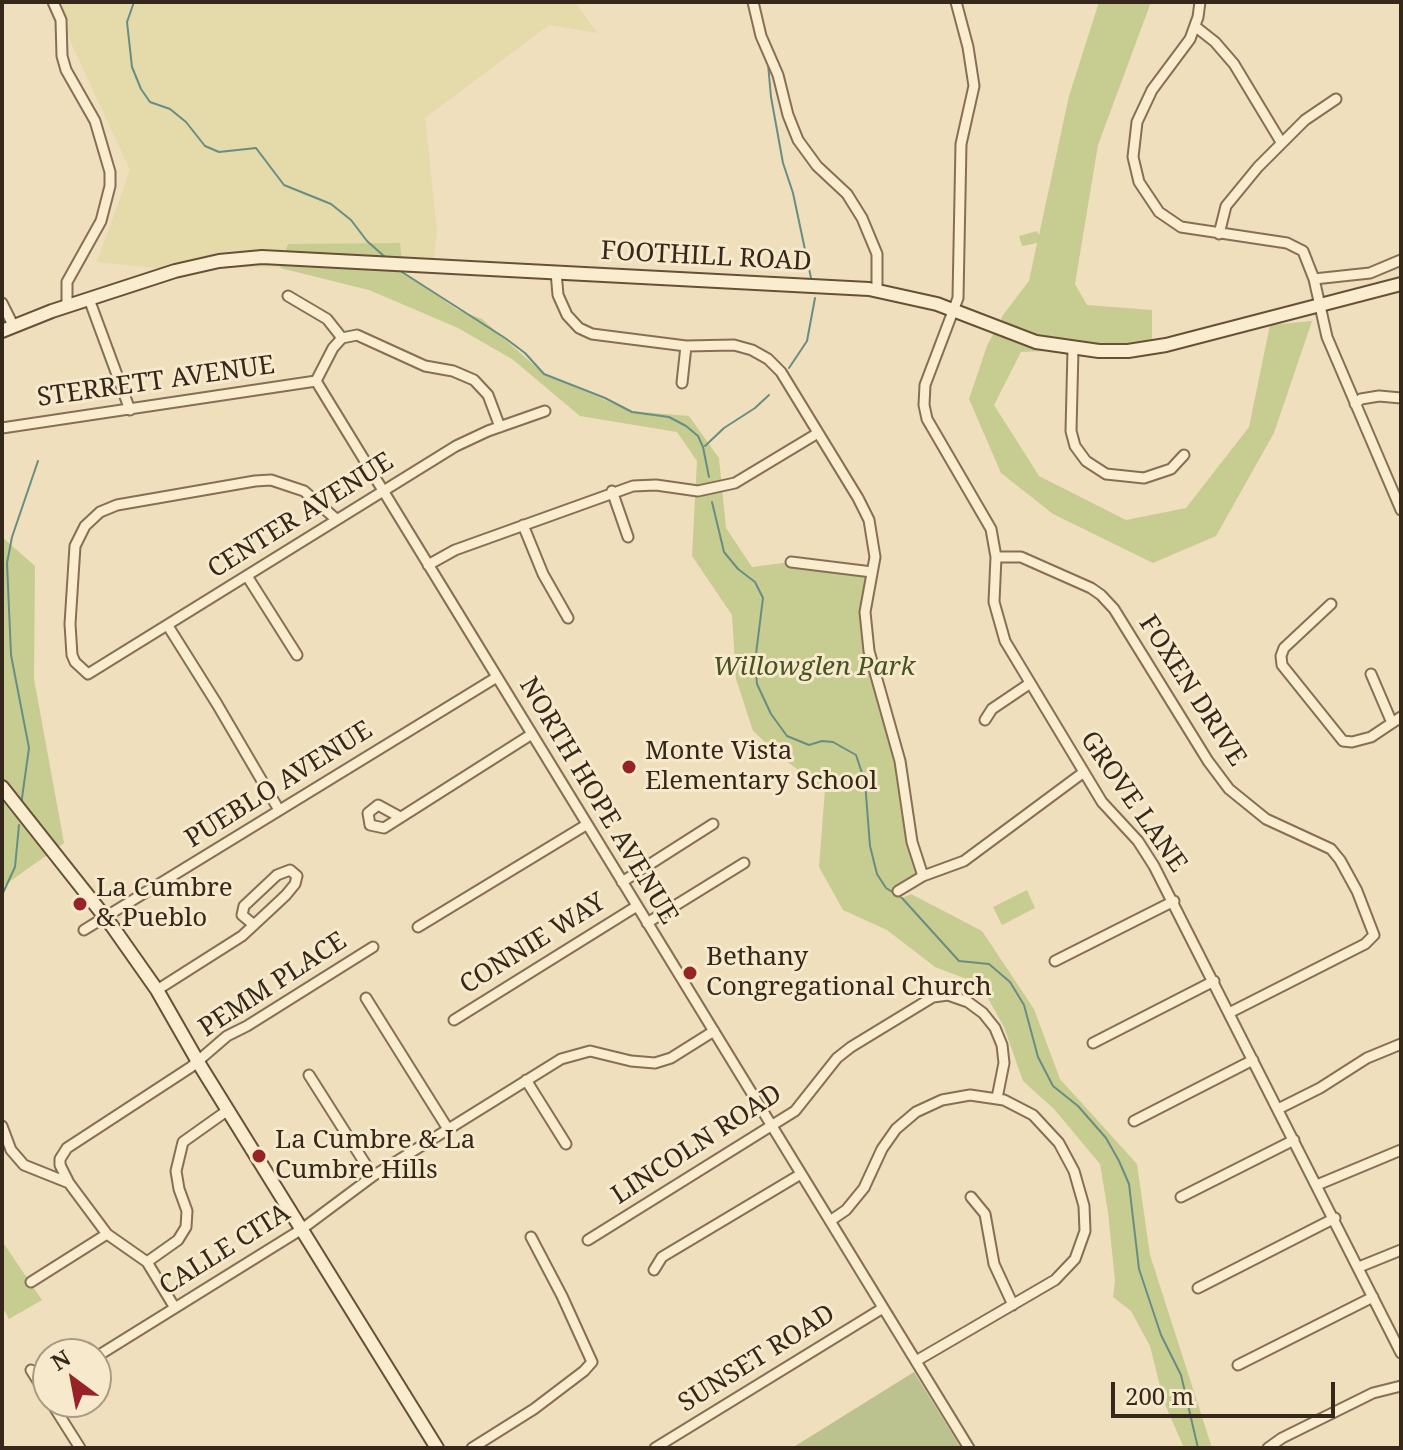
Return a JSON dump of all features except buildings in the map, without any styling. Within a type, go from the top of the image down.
[{"type":"main road","name":"FOOTHILL ROAD","points":[[8,328],[196,265],[254,257],[877,290],[955,310],[1020,337],[1073,349],[1112,351],[1166,345],[1401,284]]},
{"type":"main road","points":[[2,787],[105,917],[157,990],[198,1062],[437,1448]]},
{"type":"street","points":[[53,2],[61,20],[62,56],[66,70],[95,121],[110,172],[110,186],[101,221],[67,282],[67,306]]},
{"type":"street","points":[[753,2],[761,36],[778,75],[798,140],[817,166],[847,194],[862,218],[877,254],[877,290]]},
{"type":"street","name":"GROVE LANE","points":[[956,2],[974,86],[961,144],[959,288],[955,310],[927,375],[924,405],[930,429],[991,529],[996,557],[993,590],[996,614],[1005,641],[1110,813],[1146,853],[1174,901],[1401,1353]]},
{"type":"street","points":[[1200,2],[1196,27],[1147,100],[1134,135],[1133,157],[1139,182],[1159,212],[1181,227],[1287,243],[1298,247],[1307,258],[1327,337],[1401,509]]},
{"type":"street","points":[[1196,27],[1215,42],[1234,64],[1281,142]]},
{"type":"street","points":[[1219,234],[1226,206],[1281,142],[1305,120],[1336,99]]},
{"type":"street","points":[[1314,279],[1370,273],[1401,260]]},
{"type":"street","points":[[556,272],[560,301],[579,328],[604,336],[686,346],[743,347],[768,359],[781,372],[869,520],[875,557],[865,612],[869,651],[900,761],[910,834],[923,876]]},
{"type":"street","points":[[288,296],[327,319],[342,338]]},
{"type":"street","points":[[89,299],[130,410]]},
{"type":"street","points":[[2,303],[8,328]]},
{"type":"street","points":[[316,381],[324,362],[342,338],[357,335],[425,366],[466,375],[488,395],[500,427]]},
{"type":"street","points":[[682,383],[686,346]]},
{"type":"street","points":[[1073,349],[1071,431],[1075,446],[1086,461],[1106,474],[1144,478],[1171,469],[1184,455]]},
{"type":"street","name":"STERRETT AVENUE","points":[[2,428],[316,381]]},
{"type":"street","name":"NORTH HOPE AVENUE","points":[[316,381],[969,1448]]},
{"type":"street","points":[[1355,404],[1360,399],[1379,396],[1401,398]]},
{"type":"street","name":"CENTER AVENUE","points":[[336,519],[304,491],[271,480],[117,505],[100,512],[85,526],[75,546],[70,624],[72,655],[88,674],[456,446],[545,411]]},
{"type":"street","points":[[428,565],[455,550],[612,491],[644,485],[698,491],[721,488],[744,479],[818,433]]},
{"type":"street","points":[[612,491],[628,537]]},
{"type":"street","points":[[523,525],[543,574],[568,618]]},
{"type":"street","name":"FOXEN DRIVE","points":[[996,557],[1021,557],[1101,595],[1114,609],[1208,761],[1229,789],[1266,819],[1331,849],[1357,891],[1374,935],[1365,944],[1229,1013]]},
{"type":"street","points":[[791,562],[872,572]]},
{"type":"street","points":[[247,576],[297,655]]},
{"type":"street","points":[[1331,604],[1284,648],[1282,665],[1343,741],[1361,740],[1396,720],[1371,674]]},
{"type":"street","points":[[168,626],[279,810]]},
{"type":"street","name":"PUEBLO AVENUE","points":[[84,930],[497,677]]},
{"type":"street","points":[[985,720],[992,709],[1029,684]]},
{"type":"street","points":[[400,817],[532,734]]},
{"type":"street","points":[[898,891],[923,876],[964,861],[1084,772]]},
{"type":"street","points":[[622,882],[713,824]]},
{"type":"street","points":[[418,927],[586,825]]},
{"type":"street","points":[[647,923],[744,863]]},
{"type":"street","points":[[157,990],[230,945],[254,925],[295,884],[297,876],[290,870],[277,875],[244,906],[242,915],[254,925]]},
{"type":"street","points":[[1055,961],[1174,901]]},
{"type":"street","name":"CONNIE WAY","points":[[454,1020],[637,906]]},
{"type":"street","name":"PEMM PLACE","points":[[69,1183],[60,1165],[67,1148],[198,1062],[227,1036],[373,947]]},
{"type":"street","points":[[1093,1043],[1214,981]]},
{"type":"street","name":"LINCOLN ROAD","points":[[588,1240],[772,1127],[802,1104],[830,1065],[851,1047],[929,998],[955,996],[983,1013],[995,1028],[1002,1045],[1004,1063],[997,1098]]},
{"type":"street","points":[[366,998],[448,1129]]},
{"type":"street","name":"CALLE CITA","points":[[112,1347],[302,1229],[373,1176],[561,1059],[577,1053],[599,1052],[643,1063],[663,1061],[714,1031]]},
{"type":"street","points":[[1278,1109],[1327,1084],[1367,1058],[1401,1044]]},
{"type":"street","points":[[1134,1121],[1253,1060]]},
{"type":"street","points":[[309,1075],[373,1176]]},
{"type":"street","points":[[526,1080],[566,1144]]},
{"type":"street","points":[[830,1221],[856,1200],[887,1140],[916,1112],[928,1105],[956,1096],[997,1098],[1033,1115],[1059,1143],[1077,1180],[1085,1221],[1083,1241],[1069,1268],[1055,1280],[916,1361]]},
{"type":"street","points":[[147,1262],[178,1240],[186,1227],[187,1211],[176,1171],[183,1142],[228,1110]]},
{"type":"street","points":[[2,1126],[11,1150],[24,1165],[69,1183],[107,1234],[147,1262],[175,1308]]},
{"type":"street","points":[[1181,1197],[1294,1140]]},
{"type":"street","points":[[1317,1185],[1401,1150]]},
{"type":"street","points":[[654,1270],[662,1257],[801,1174]]},
{"type":"street","points":[[971,1197],[985,1214],[994,1264],[1013,1305]]},
{"type":"street","points":[[1198,1288],[1335,1218]]},
{"type":"street","points":[[31,1282],[107,1234]]},
{"type":"street","points":[[472,1448],[534,1409],[592,1362],[531,1237]]},
{"type":"street","points":[[1359,1267],[1401,1250]]},
{"type":"street","points":[[1238,1365],[1373,1297]]},
{"type":"street","name":"SUNSET ROAD","points":[[655,1448],[883,1308]]},
{"type":"street","points":[[1268,1448],[1373,1393],[1401,1386]]},
{"type":"street","points":[[61,1418],[80,1448]]},
{"type":"shaded area","points":[[52,2],[575,2],[597,33],[549,25],[425,118],[437,231],[433,265],[165,269],[97,262],[130,170]]},
{"type":"green space","points":[[1099,2],[1151,2],[1098,145],[1075,284],[1087,305],[1152,310],[1152,347],[1021,352],[994,405],[1039,476],[1126,520],[1186,508],[1249,427],[1270,325],[1312,321],[1274,433],[1216,536],[1153,563],[1053,514],[1001,473],[969,399],[987,346],[1003,315],[1029,281],[1037,243],[1022,246],[1019,236],[1037,231],[1039,235],[1069,96]]},
{"type":"green space","name":"Willowglen Park","points":[[400,243],[403,272],[458,310],[482,319],[544,374],[631,411],[689,416],[719,458],[726,528],[752,567],[791,562],[872,572],[865,612],[923,876],[898,891],[902,898],[911,894],[982,931],[1034,1009],[1060,1079],[1137,1164],[1150,1255],[1212,1448],[1184,1448],[1164,1402],[1150,1346],[1131,1311],[1113,1297],[1115,1281],[1100,1164],[1054,1109],[1023,1081],[1004,1027],[980,984],[935,967],[887,930],[843,910],[819,867],[825,789],[786,761],[753,731],[736,679],[732,615],[692,556],[697,461],[677,432],[580,416],[512,359],[458,328],[369,290],[280,268],[288,244]]},
{"type":"green space","points":[[2,537],[35,566],[34,679],[64,843],[2,887]]},
{"type":"green space","points":[[1027,890],[1035,908],[1002,925],[993,907]]},
{"type":"green space","points":[[2,1241],[42,1300],[9,1319],[2,1306]]},
{"type":"green space","points":[[914,1372],[961,1448],[792,1448]]},
{"type":"waterway","points":[[134,2],[127,22],[132,67],[150,102],[170,109],[186,122],[205,146],[219,152],[256,148],[284,185],[331,204],[351,220],[367,241],[385,257]]},
{"type":"waterway","points":[[768,64],[783,163],[793,193],[811,278]]},
{"type":"waterway","points":[[402,272],[505,338],[525,353],[544,374],[632,412],[669,417],[686,426],[698,436],[703,447],[709,477]]},
{"type":"waterway","points":[[789,368],[807,341],[815,298]]},
{"type":"waterway","points":[[705,446],[769,395]]},
{"type":"waterway","points":[[21,805],[29,748],[11,655],[7,563],[12,537],[38,461]]},
{"type":"waterway","points":[[712,502],[724,552],[738,569],[755,582],[763,598],[755,662],[757,684],[771,714],[787,736],[809,745],[833,742],[856,755],[865,782],[870,846],[877,874],[886,888],[902,898],[959,961],[989,964],[1010,982],[1024,1005],[1038,1057],[1053,1086],[1078,1106],[1106,1138],[1119,1161],[1129,1184],[1139,1269],[1161,1335],[1181,1375],[1198,1448]]},
{"type":"waterway","points":[[2,895],[15,867],[19,825]]},
{"type":"place","name":"Monte Vista Elementary School","points":[[629,767]]},
{"type":"place","name":"La Cumbre & Pueblo","points":[[80,904]]},
{"type":"place","name":"Bethany Congregational Church","points":[[690,973]]},
{"type":"place","name":"La Cumbre & La Cumbre Hills","points":[[259,1156]]}]
